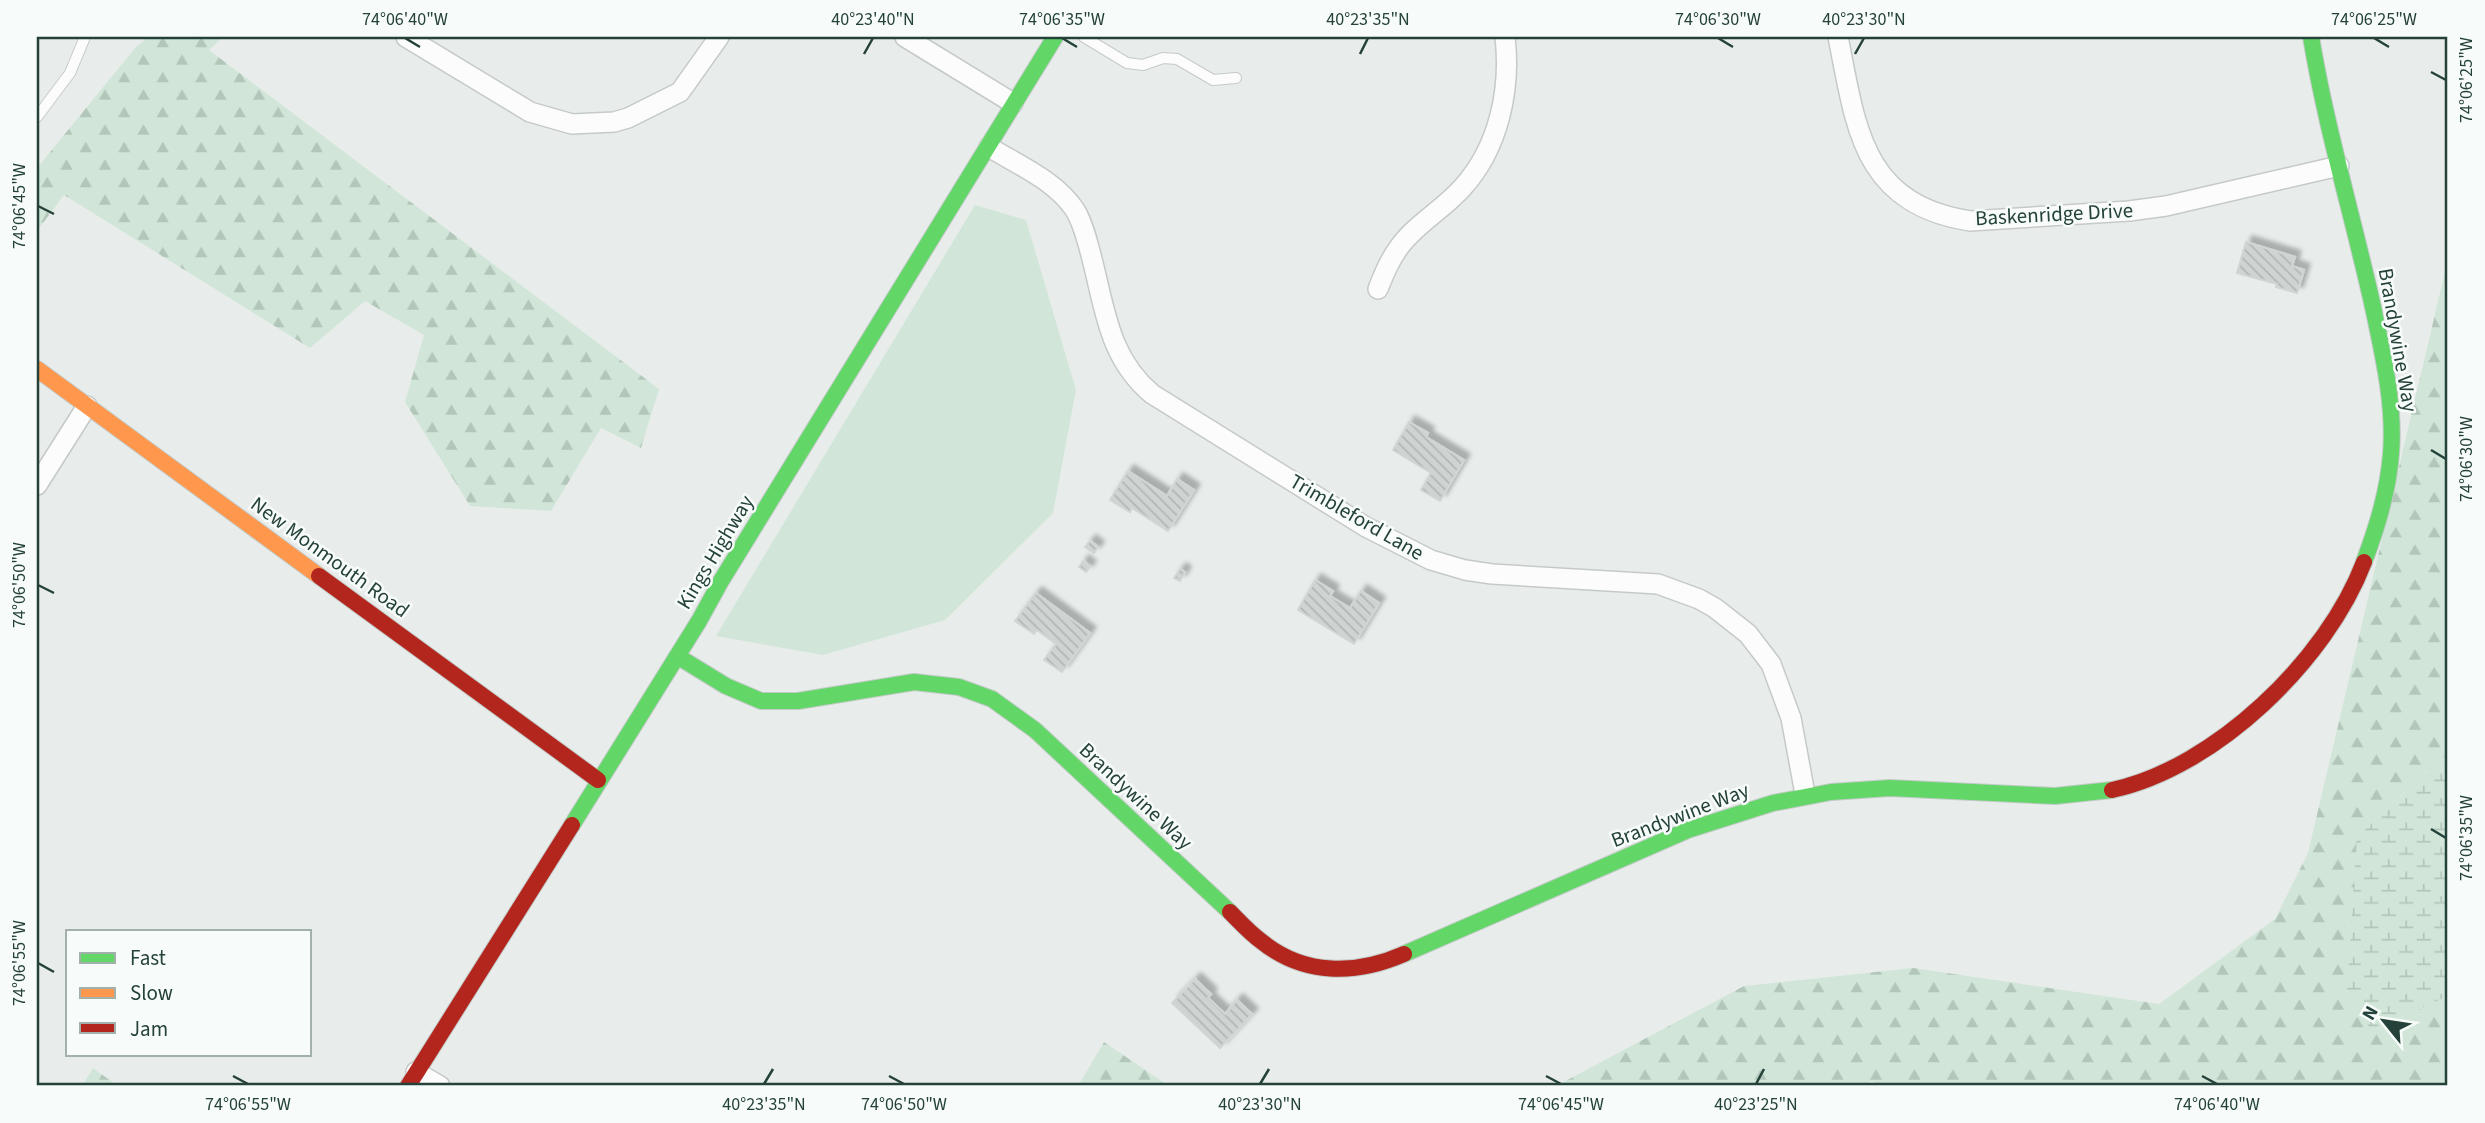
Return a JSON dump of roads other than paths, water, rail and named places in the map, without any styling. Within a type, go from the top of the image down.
[{"type":"street","points":[[406,37],[530,112],[548,119],[586,125],[628,118],[680,92],[719,37]]},
{"type":"street","points":[[905,37],[1013,103]]},
{"type":"street","name":"Kings Highway","points":[[412,1079],[677,656],[1055,37]]},
{"type":"street","points":[[1378,289],[1401,244],[1462,189],[1482,161],[1493,138],[1503,101],[1507,68],[1505,37]]},
{"type":"street","name":"Baskenridge Drive","points":[[1838,37],[1853,116],[1867,154],[1889,184],[1911,201],[1951,218],[1969,220],[2129,211],[2166,206],[2339,166]]},
{"type":"street","name":"Brandywine Way","points":[[677,656],[746,696],[774,703],[914,682],[959,687],[992,699],[1035,730],[1262,943],[1288,959],[1331,970],[1357,970],[1381,964],[1688,830],[1724,816],[1805,794],[1918,788],[2067,796],[2122,789],[2179,765],[2249,716],[2305,660],[2339,612],[2375,537],[2390,455],[2391,414],[2388,383],[2311,37]]},
{"type":"street","name":"Trimbleford Lane","points":[[989,147],[1043,179],[1068,200],[1076,212],[1088,242],[1120,358],[1138,383],[1366,527],[1431,560],[1465,570],[1492,574],[1658,584],[1715,608],[1748,634],[1771,664],[1791,718],[1805,794]]},
{"type":"street","name":"New Monmouth Road","points":[[37,369],[598,780]]},
{"type":"street","points":[[37,485],[87,406]]},
{"type":"street","points":[[412,1079],[440,1086]]},
{"type":"lane","points":[[37,117],[70,73],[85,37]]},
{"type":"lane","points":[[1084,37],[1127,63],[1143,65],[1163,58],[1177,59],[1213,80],[1236,78]]}]
